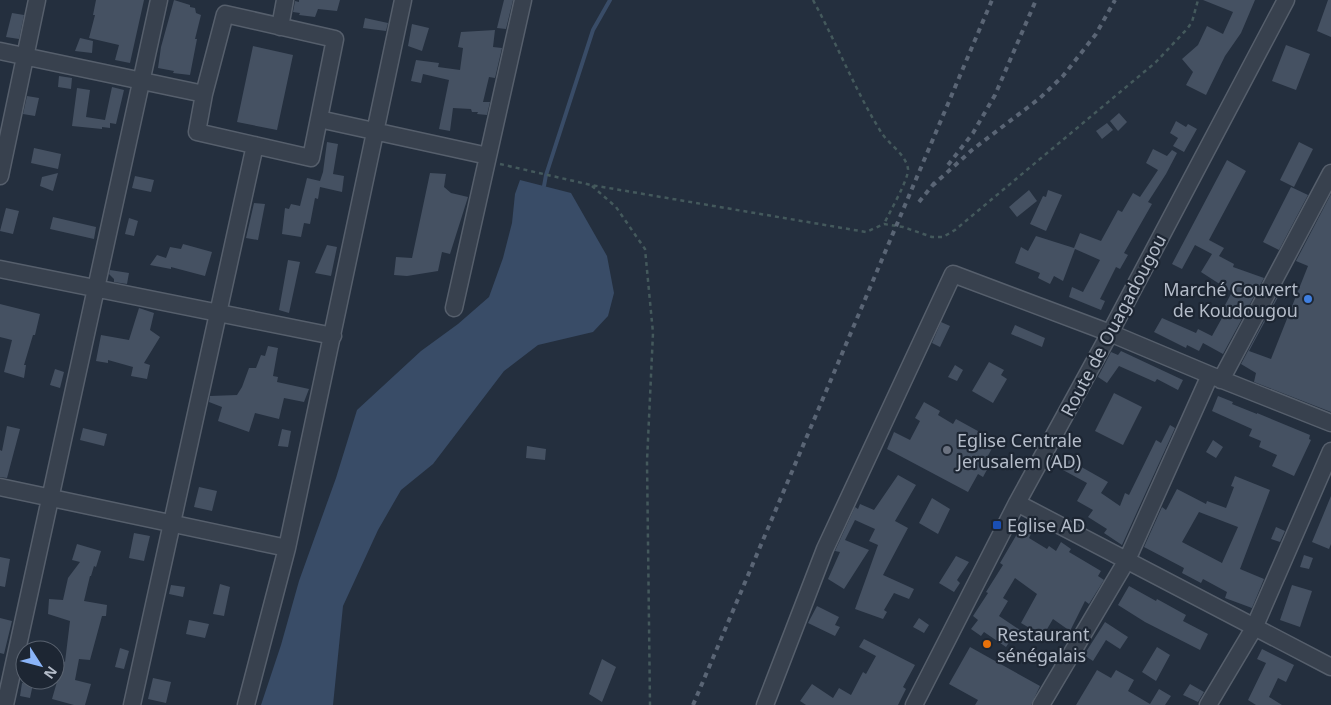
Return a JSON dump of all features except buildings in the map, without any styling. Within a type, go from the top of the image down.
[{"type":"street","points":[[0,176],[37,0]]},
{"type":"street","points":[[5,705],[159,0]]},
{"type":"street","points":[[280,27],[285,0]]},
{"type":"street","points":[[246,705],[287,548],[403,0]]},
{"type":"street","points":[[454,308],[522,0]]},
{"type":"street","name":"Route de Ouagadougou","points":[[914,705],[1017,503],[1110,333],[1286,0]]},
{"type":"street","points":[[225,14],[334,40],[311,158],[197,132],[204,94],[225,14]]},
{"type":"street","points":[[0,51],[204,94]]},
{"type":"street","points":[[319,119],[488,156]]},
{"type":"street","points":[[132,705],[255,146]]},
{"type":"street","points":[[1041,705],[1126,560],[1216,378],[1331,173]]},
{"type":"street","points":[[0,269],[333,336]]},
{"type":"street","points":[[765,705],[825,549],[953,274],[1110,333],[1216,378],[1331,423]]},
{"type":"street","points":[[1208,705],[1254,628],[1331,451]]},
{"type":"street","points":[[0,487],[287,548]]},
{"type":"street","points":[[1017,503],[1331,668]]},
{"type":"path","points":[[813,0],[851,78],[882,134],[906,161],[908,169],[906,179],[884,224]]},
{"type":"path","points":[[488,156],[502,165],[591,185],[866,232],[884,224],[904,227],[932,237],[943,237],[955,230],[1156,62],[1192,22],[1198,0]]},
{"type":"path","points":[[591,185],[616,207],[644,249],[653,333],[647,461],[650,705]]},
{"type":"water","points":[[520,180],[571,193],[607,256],[614,293],[608,316],[593,332],[538,345],[504,371],[433,464],[401,490],[378,530],[343,606],[333,705],[261,705],[281,645],[299,581],[336,478],[357,410],[421,351],[458,324],[489,297],[503,258],[512,223],[515,194]]},
{"type":"waterway","points":[[544,186],[593,30],[610,0]]},
{"type":"railway","points":[[693,705],[992,0]]},
{"type":"railway","points":[[948,165],[973,133],[995,95],[1036,0]]},
{"type":"railway","points":[[932,186],[972,150],[1040,98],[1063,76],[1096,34],[1115,0]]},
{"type":"railway","points":[[919,202],[936,181]]},
{"type":"place","name":"Marché Couvert de Koudougou","points":[[1308,299]]},
{"type":"place","name":"Eglise Centrale Jerusalem (AD)","points":[[947,450]]},
{"type":"place","name":"Eglise AD","points":[[997,525]]},
{"type":"place","name":"Restaurant sénégalais","points":[[987,644]]}]
